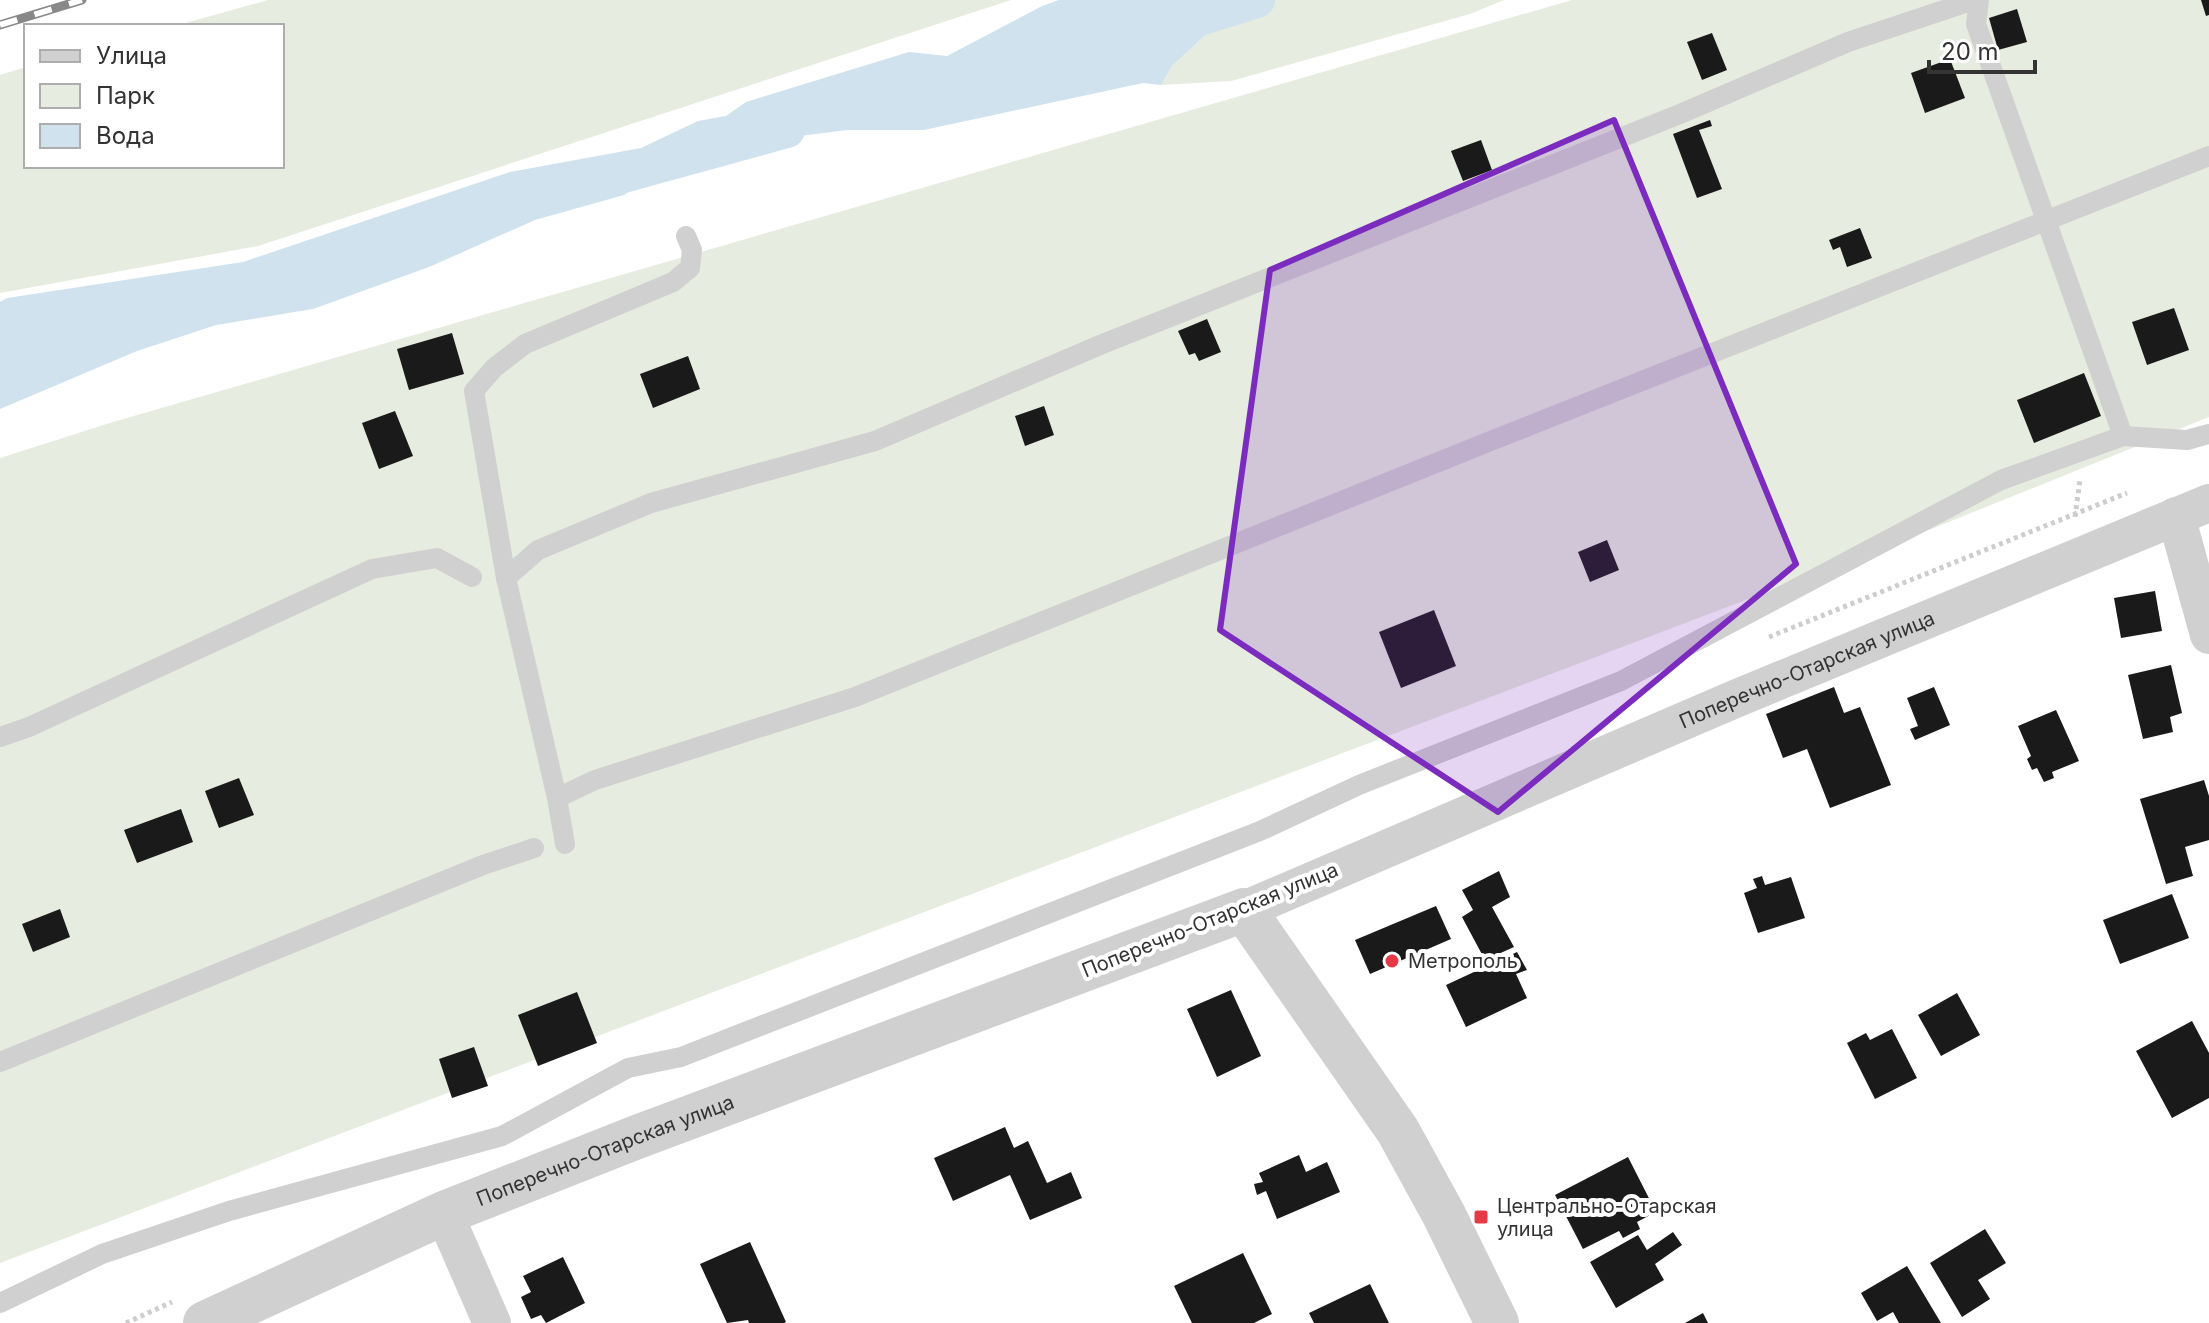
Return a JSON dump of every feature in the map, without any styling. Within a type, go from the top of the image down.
[{"type":"street","name":"Поперечно-Отарская улица","points":[[205,1323],[444,1213],[637,1137],[1244,910],[1735,699],[2193,510]]},
{"type":"street","points":[[2193,510],[2209,635]]},
{"type":"street","points":[[1244,910],[1398,1131],[1497,1323]]},
{"type":"street","points":[[444,1213],[492,1323]]},
{"type":"lane","points":[[506,578],[538,550],[651,503],[875,441],[1100,345],[1680,114],[1848,42],[1977,0],[1976,24],[2123,436]]},
{"type":"lane","points":[[557,798],[595,780],[855,697],[2209,156]]},
{"type":"lane","points":[[565,844],[506,578],[474,391],[494,368],[525,344],[673,282],[690,268],[692,250],[686,236]]},
{"type":"lane","points":[[0,1303],[102,1254],[186,1225],[502,1136],[628,1068],[681,1057],[1260,831],[1359,785],[1621,681],[2001,480],[2123,436],[2187,440],[2209,434]]},
{"type":"lane","points":[[0,737],[29,727],[372,569],[437,558],[472,577]]},
{"type":"lane","points":[[0,1062],[454,877],[534,848]]},
{"type":"path","points":[[2085,449],[2074,515],[2089,551]]},
{"type":"highlighted area","points":[[1614,120],[1796,564],[1498,812],[1220,630],[1270,270]]},
{"type":"green space","points":[[268,0],[1011,0],[258,246],[0,293],[0,75],[24,68],[24,168],[284,168],[284,24],[182,24]]},
{"type":"green space","points":[[1222,0],[1504,0],[1470,14],[1231,81],[1161,85],[1172,66],[1214,27],[1231,2]]},
{"type":"green space","points":[[1572,0],[2209,0],[2209,417],[1909,538],[0,1263],[0,458],[113,422]]},
{"type":"water","points":[[1059,0],[1232,2],[1214,27],[1172,66],[1161,85],[1143,83],[924,130],[847,130],[713,147],[671,159],[624,195],[535,220],[429,267],[313,309],[216,325],[137,351],[0,409],[0,302],[7,298],[243,262],[510,172],[641,148],[698,121],[726,116],[746,102],[909,52],[947,56]]},
{"type":"building","points":[[2201,0],[2209,0],[2209,15],[2206,16]]},
{"type":"building","points":[[2017,9],[2027,42],[1998,50],[1989,18]]},
{"type":"building","points":[[1712,33],[1727,70],[1702,80],[1687,42]]},
{"type":"building","points":[[1950,59],[1965,98],[1925,113],[1911,73]]},
{"type":"building","points":[[1710,120],[1712,126],[1699,130],[1722,189],[1697,198],[1673,134]]},
{"type":"building","points":[[1481,140],[1492,170],[1463,181],[1451,151]]},
{"type":"building","points":[[1860,228],[1872,258],[1847,267],[1840,247],[1833,250],[1829,240]]},
{"type":"building","points":[[2174,308],[2189,350],[2147,365],[2132,322]]},
{"type":"building","points":[[1207,319],[1221,352],[1199,361],[1195,353],[1189,355],[1178,331]]},
{"type":"building","points":[[452,333],[464,374],[409,390],[397,349]]},
{"type":"building","points":[[688,356],[700,389],[653,408],[640,374]]},
{"type":"building","points":[[2084,373],[2101,416],[2034,443],[2017,400]]},
{"type":"building","points":[[1044,406],[1054,435],[1025,446],[1015,416]]},
{"type":"building","points":[[395,411],[413,456],[379,469],[362,423]]},
{"type":"building","points":[[1607,540],[1619,570],[1590,582],[1578,552]]},
{"type":"building","points":[[2155,591],[2162,631],[2121,638],[2114,598]]},
{"type":"building","points":[[1434,610],[1456,666],[1401,688],[1379,632]]},
{"type":"building","points":[[2171,665],[2182,713],[2170,717],[2173,732],[2143,739],[2128,675]]},
{"type":"building","points":[[1834,687],[1844,713],[1860,707],[1891,785],[1830,808],[1807,749],[1783,758],[1766,714]]},
{"type":"building","points":[[1934,687],[1950,725],[1915,740],[1910,729],[1918,726],[1907,698]]},
{"type":"building","points":[[2056,710],[2079,761],[2052,772],[2054,778],[2044,782],[2037,768],[2032,770],[2027,759],[2031,756],[2018,726]]},
{"type":"building","points":[[239,778],[254,815],[219,828],[205,791]]},
{"type":"building","points":[[2204,780],[2209,796],[2209,840],[2185,847],[2193,876],[2166,884],[2140,799]]},
{"type":"building","points":[[181,809],[193,842],[137,863],[124,830]]},
{"type":"building","points":[[1499,871],[1510,897],[1492,907],[1514,947],[1485,960],[1462,917],[1473,910],[1462,890]]},
{"type":"building","points":[[1762,876],[1765,885],[1791,877],[1805,918],[1758,933],[1744,893],[1757,888],[1753,879]]},
{"type":"building","points":[[2172,894],[2189,938],[2120,964],[2103,920]]},
{"type":"building","points":[[1436,906],[1451,939],[1370,974],[1355,940]]},
{"type":"building","points":[[60,909],[70,937],[33,952],[22,924]]},
{"type":"building","points":[[1517,952],[1527,970],[1516,974],[1527,998],[1466,1027],[1446,985]]},
{"type":"building","points":[[1231,990],[1261,1056],[1217,1077],[1187,1009]]},
{"type":"building","points":[[577,992],[597,1043],[538,1066],[518,1015]]},
{"type":"building","points":[[1957,993],[1980,1035],[1941,1056],[1918,1015]]},
{"type":"building","points":[[2192,1021],[2209,1053],[2209,1098],[2172,1118],[2136,1051]]},
{"type":"building","points":[[1892,1029],[1917,1078],[1875,1099],[1847,1043],[1866,1033],[1870,1040]]},
{"type":"building","points":[[474,1047],[488,1086],[452,1098],[439,1059]]},
{"type":"building","points":[[1005,1127],[1014,1148],[1028,1141],[1047,1183],[1071,1172],[1082,1198],[1030,1220],[1010,1175],[953,1201],[934,1158]]},
{"type":"building","points":[[1299,1155],[1306,1172],[1327,1162],[1340,1192],[1277,1219],[1266,1191],[1257,1195],[1254,1184],[1263,1182],[1259,1173]]},
{"type":"building","points":[[1628,1157],[1656,1212],[1637,1222],[1640,1229],[1623,1238],[1619,1231],[1583,1249],[1555,1195]]},
{"type":"building","points":[[1985,1229],[2006,1263],[1978,1280],[1990,1299],[1962,1317],[1930,1263]]},
{"type":"building","points":[[1673,1232],[1682,1245],[1655,1264],[1664,1280],[1616,1308],[1590,1262],[1638,1235],[1647,1250]]},
{"type":"building","points":[[750,1242],[784,1323],[749,1323],[748,1320],[727,1323],[700,1264]]},
{"type":"building","points":[[1243,1253],[1272,1314],[1254,1323],[1192,1323],[1174,1286]]},
{"type":"building","points":[[563,1257],[585,1303],[546,1323],[541,1315],[531,1319],[521,1297],[531,1292],[523,1276]]},
{"type":"building","points":[[1907,1266],[1941,1323],[1899,1323],[1893,1312],[1877,1321],[1861,1293]]},
{"type":"building","points":[[1370,1284],[1389,1323],[1314,1323],[1309,1313]]},
{"type":"building","points":[[1703,1313],[1708,1323],[1685,1323]]},
{"type":"waterway","points":[[1180,24],[1257,0]]},
{"type":"waterway","points":[[620,176],[787,130]]},
{"type":"railway","points":[[0,25],[82,0]]},
{"type":"place","name":"Метрополь","points":[[1392,961]]},
{"type":"place","name":"Центрально-Отарская улица","points":[[1481,1217]]}]
